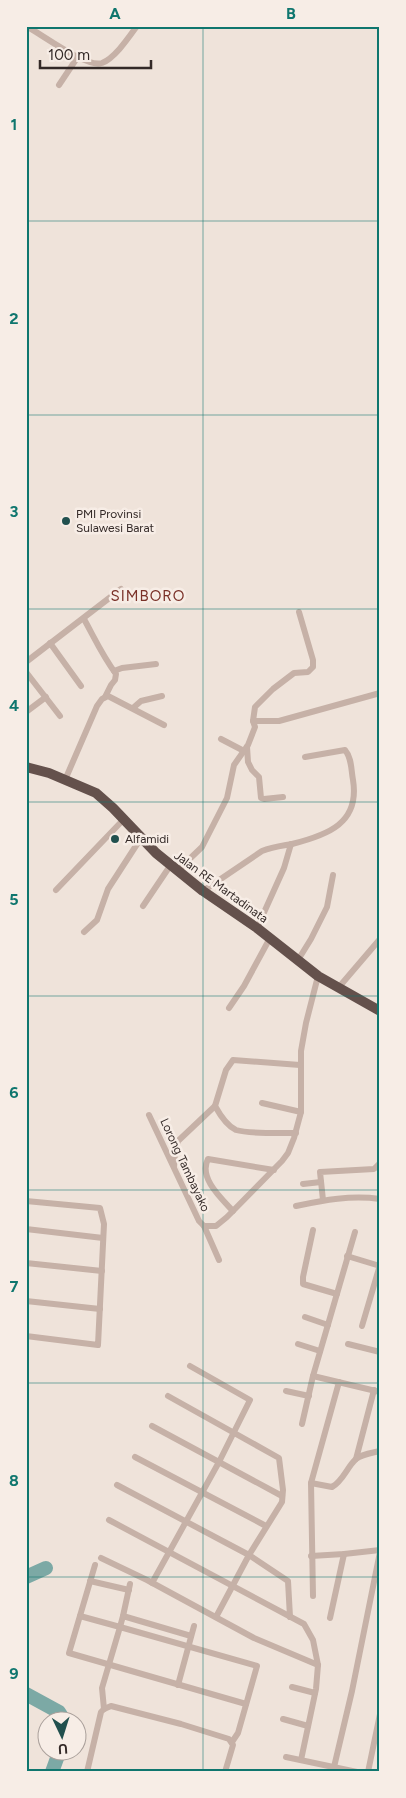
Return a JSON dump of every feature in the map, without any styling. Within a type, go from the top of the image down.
[{"type":"highway","name":"Jalan RE Martadinata","points":[[26,767],[49,773],[96,793],[174,868],[203,892],[257,928],[318,976],[380,1011]]},
{"type":"street","points":[[26,26],[77,58],[94,63],[103,62],[118,50],[137,26]]},
{"type":"street","points":[[59,85],[77,58]]},
{"type":"street","points":[[26,662],[121,589]]},
{"type":"street","points":[[143,906],[174,868],[202,847],[227,798],[234,765],[245,749],[254,727],[255,707],[273,689],[294,673],[308,672],[313,667],[313,660],[299,612]]},
{"type":"street","points":[[65,780],[97,706],[105,697],[116,678],[114,671],[100,653],[98,644],[84,619]]},
{"type":"street","points":[[50,643],[81,686]]},
{"type":"street","points":[[114,671],[122,668],[156,664]]},
{"type":"street","points":[[26,672],[60,716]]},
{"type":"street","points":[[253,721],[279,721],[380,693]]},
{"type":"street","points":[[105,697],[108,696],[164,725]]},
{"type":"street","points":[[133,708],[141,701],[162,696]]},
{"type":"street","points":[[26,712],[46,697]]},
{"type":"street","points":[[220,739],[245,749]]},
{"type":"street","points":[[245,749],[248,762],[252,770],[259,777],[261,798],[283,797]]},
{"type":"street","points":[[203,892],[262,851],[273,846],[291,844],[338,827],[347,816],[353,805],[354,786],[348,754],[345,750],[305,757]]},
{"type":"street","points":[[56,890],[124,819]]},
{"type":"street","points":[[84,932],[97,920],[108,889],[142,838]]},
{"type":"street","points":[[257,928],[284,868],[291,844]]},
{"type":"street","points":[[298,960],[311,939],[326,907],[333,875]]},
{"type":"street","points":[[229,1008],[244,986],[270,938]]},
{"type":"street","points":[[339,987],[380,939]]},
{"type":"street","name":"Lorong Tambayako","points":[[149,1115],[199,1221],[204,1226],[216,1226],[274,1170],[288,1153],[296,1133],[301,1112],[300,1065],[306,1023],[318,976]]},
{"type":"street","points":[[174,1167],[175,1151],[178,1142],[216,1106],[226,1070],[233,1060],[300,1065]]},
{"type":"street","points":[[262,1103],[301,1112]]},
{"type":"street","points":[[216,1106],[221,1117],[235,1130],[296,1133]]},
{"type":"street","points":[[233,1211],[216,1192],[208,1179],[206,1168],[208,1159],[274,1170]]},
{"type":"street","points":[[323,1200],[320,1172],[374,1169],[380,1163]]},
{"type":"street","points":[[304,1184],[321,1182]]},
{"type":"street","points":[[296,1206],[323,1200],[350,1198],[380,1199]]},
{"type":"street","points":[[26,1201],[100,1208],[104,1224],[98,1346],[26,1336]]},
{"type":"street","points":[[204,1226],[219,1260]]},
{"type":"street","points":[[26,1229],[103,1238]]},
{"type":"street","points":[[312,1230],[303,1284],[337,1294]]},
{"type":"street","points":[[302,1424],[313,1376],[355,1232]]},
{"type":"street","points":[[347,1256],[380,1266],[362,1326]]},
{"type":"street","points":[[26,1263],[102,1271]]},
{"type":"street","points":[[26,1300],[100,1309]]},
{"type":"street","points":[[305,1317],[328,1325]]},
{"type":"street","points":[[298,1344],[320,1351]]},
{"type":"street","points":[[348,1344],[380,1352]]},
{"type":"street","points":[[152,1583],[219,1462],[250,1400],[190,1366]]},
{"type":"street","points":[[311,1483],[329,1488],[334,1486],[356,1459],[377,1391],[313,1376]]},
{"type":"street","points":[[313,1596],[311,1483],[338,1382]]},
{"type":"street","points":[[286,1391],[309,1396]]},
{"type":"street","points":[[168,1396],[279,1458],[282,1502],[249,1555],[216,1617]]},
{"type":"street","points":[[152,1426],[282,1496]]},
{"type":"street","points":[[356,1459],[364,1455],[380,1452]]},
{"type":"street","points":[[135,1457],[266,1526]]},
{"type":"street","points":[[117,1485],[249,1555],[288,1581],[290,1617]]},
{"type":"street","points":[[109,1520],[304,1624],[313,1640],[318,1665],[315,1692],[301,1760]]},
{"type":"street","points":[[312,1556],[380,1551],[352,1691],[334,1767]]},
{"type":"street","points":[[330,1618],[344,1554]]},
{"type":"street","points":[[101,1558],[254,1638],[318,1665]]},
{"type":"street","points":[[95,1564],[69,1653],[246,1704]]},
{"type":"street","points":[[90,1580],[130,1587],[102,1688],[104,1709]]},
{"type":"street","points":[[80,1616],[257,1666],[238,1733],[232,1742],[232,1749],[225,1772]]},
{"type":"street","points":[[123,1616],[191,1636]]},
{"type":"street","points":[[178,1685],[194,1626]]},
{"type":"street","points":[[292,1687],[315,1692]]},
{"type":"street","points":[[87,1772],[101,1712],[111,1706],[224,1737],[232,1742]]},
{"type":"street","points":[[368,1772],[380,1714]]},
{"type":"street","points":[[283,1719],[308,1726]]},
{"type":"street","points":[[286,1757],[357,1772]]},
{"type":"waterway","points":[[26,1577],[46,1568]]},
{"type":"waterway","points":[[26,1694],[55,1710]]},
{"type":"waterway","points":[[52,1772],[56,1760]]},
{"type":"place","name":"PMI Provinsi Sulawesi Barat","points":[[66,521]]},
{"type":"place","name":"Alfamidi","points":[[115,839]]},
{"type":"district","name":"SIMBORO","points":[[148,596]]}]
